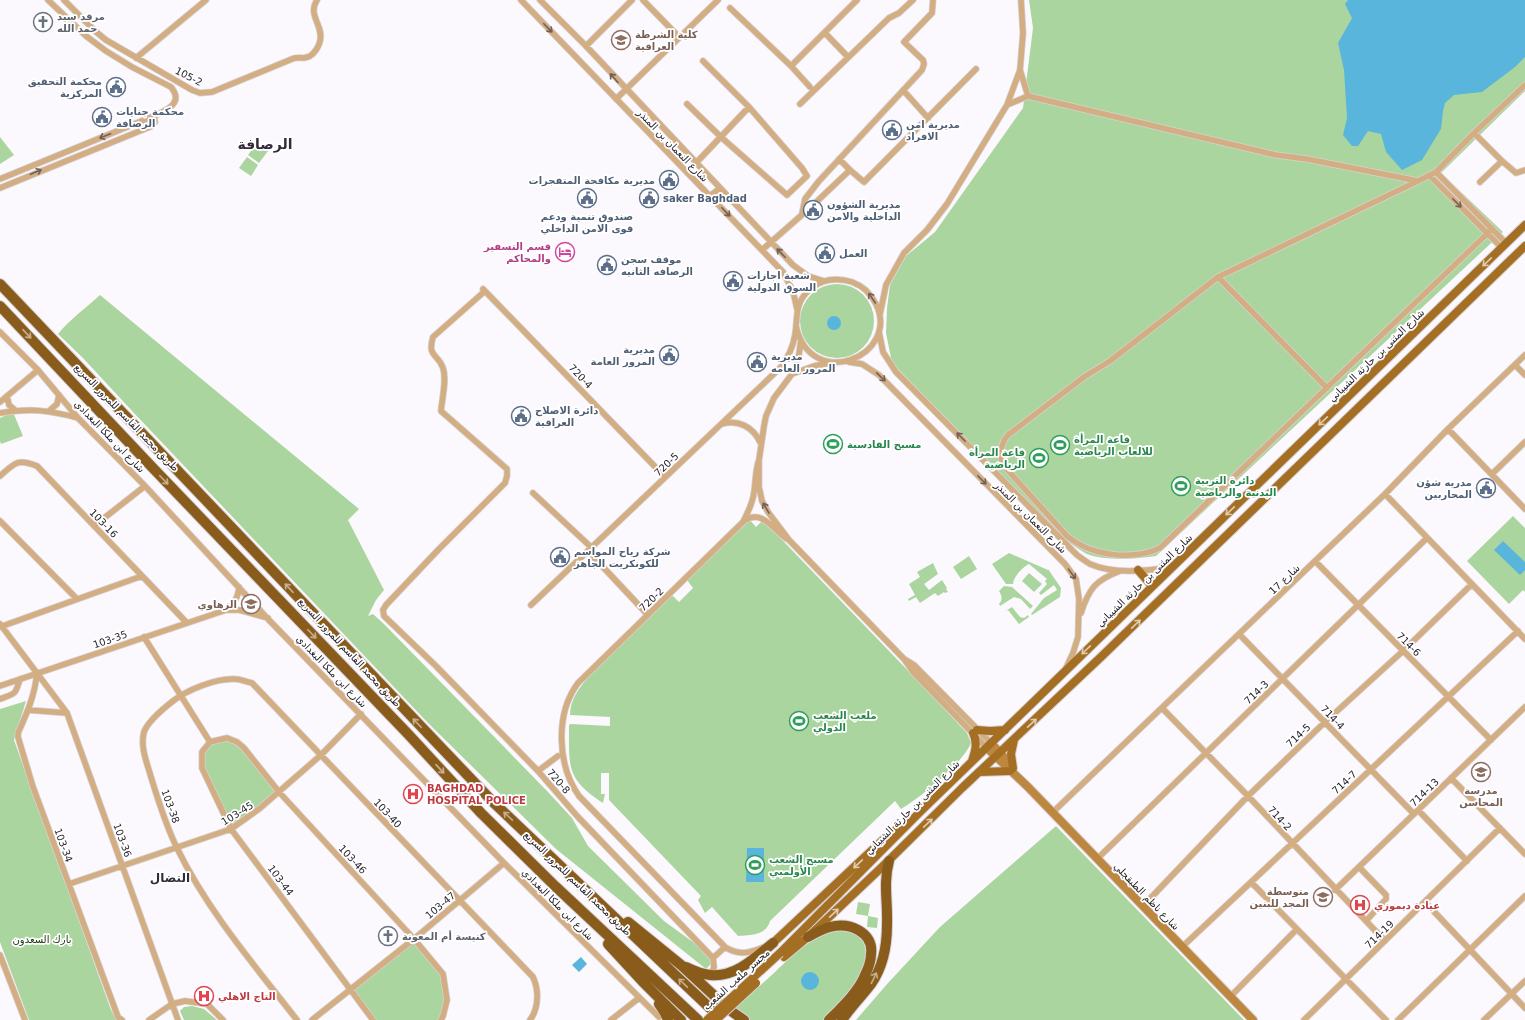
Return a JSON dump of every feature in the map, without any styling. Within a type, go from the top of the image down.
[{"type":"highway","name":"طريق محمد القاسم للمرور السريع","points":[[0,284],[419,726],[493,802],[712,1010]]},
{"type":"highway","name":"طريق محمد القاسم للمرور السريع","points":[[0,306],[408,734],[481,813],[555,886],[698,1020]]},
{"type":"highway","points":[[842,1020],[872,983],[885,950],[887,924],[885,886],[889,861]]},
{"type":"highway","points":[[567,872],[681,965],[721,1002]]},
{"type":"highway","points":[[555,886],[644,983],[681,1020]]},
{"type":"highway","points":[[808,937],[821,930],[831,927],[850,926],[868,938],[871,946],[872,953],[862,983],[838,1012],[829,1020]]},
{"type":"highway","points":[[681,965],[712,975],[724,974],[747,965],[773,943]]},
{"type":"highway","points":[[644,983],[665,1013],[663,1018]]},
{"type":"highway","points":[[732,1011],[742,1020]]},
{"type":"main road","name":"شارع المثنى بن حارثة الشيباني","points":[[782,955],[920,812],[1525,224]]},
{"type":"main road","points":[[782,955],[808,937],[889,861],[979,772],[1108,651],[1523,248]]},
{"type":"main road","points":[[1138,570],[1152,586]]},
{"type":"main road","points":[[972,762],[976,745],[975,731],[1005,730]]},
{"type":"main road","points":[[979,772],[1012,769],[1011,754],[1014,740]]},
{"type":"main road","name":"شارع ناظم الطبقجلي","points":[[989,745],[1253,1020]]},
{"type":"main road","points":[[773,943],[885,838],[920,812]]},
{"type":"main road","name":"مجسر ملعب الشعب","points":[[720,1020],[782,955]]},
{"type":"main road","name":"مجسر ملعب الشعب","points":[[707,1020],[782,955]]},
{"type":"street","points":[[0,179],[154,116],[170,108],[174,103],[175,95],[171,87],[132,67],[106,51],[86,36],[48,0]]},
{"type":"street","name":"105-2","points":[[64,0],[100,36],[195,91],[204,93],[212,92],[292,59],[307,58],[312,54],[320,41],[320,32],[314,14],[314,7],[317,0]]},
{"type":"street","points":[[136,58],[206,0]]},
{"type":"street","name":"شارع النعمان بن المنذر","points":[[521,0],[762,250],[787,278],[795,298],[797,312]]},
{"type":"street","name":"شارع النعمان بن المنذر","points":[[540,0],[586,46],[625,90],[771,243],[802,273],[824,281]]},
{"type":"street","points":[[586,46],[632,0]]},
{"type":"street","points":[[642,0],[679,37]]},
{"type":"street","points":[[616,99],[718,0]]},
{"type":"street","points":[[790,66],[857,0]]},
{"type":"street","points":[[800,104],[889,18],[899,13],[913,0]]},
{"type":"street","points":[[802,214],[805,199],[819,181],[922,70],[924,64],[920,56],[904,42],[932,13],[934,0]]},
{"type":"street","points":[[792,374],[814,366],[846,362],[854,359],[868,350],[877,336],[886,285],[904,253],[927,230],[947,204],[1007,105],[1020,70],[1023,33],[1021,0]]},
{"type":"street","points":[[730,8],[810,87]]},
{"type":"street","points":[[825,33],[848,57]]},
{"type":"street","points":[[687,104],[722,138],[787,195],[807,176],[802,168],[749,107],[703,61]]},
{"type":"street","points":[[839,159],[864,182],[976,69]]},
{"type":"street","points":[[1020,70],[1028,96]]},
{"type":"street","points":[[1492,229],[1160,548],[1150,553],[1111,554],[1084,548],[1067,536],[1003,465],[1001,460],[1003,440],[1008,435],[1084,377],[1110,361],[1218,277],[1430,176],[1436,172],[1474,133],[1525,85]]},
{"type":"street","points":[[903,90],[928,118]]},
{"type":"street","points":[[1007,105],[1028,96],[1276,155],[1307,159],[1418,181]]},
{"type":"street","points":[[696,163],[722,138],[749,107]]},
{"type":"street","points":[[0,188],[152,126],[155,122],[154,116]]},
{"type":"street","points":[[1474,133],[1516,173],[1525,170]]},
{"type":"street","points":[[64,153],[67,160]]},
{"type":"street","points":[[1480,182],[1502,161]]},
{"type":"street","points":[[762,250],[850,170]]},
{"type":"street","points":[[1436,172],[1492,229],[1504,245]]},
{"type":"street","points":[[1430,176],[1488,234],[1504,245]]},
{"type":"street","points":[[710,196],[720,188]]},
{"type":"street","points":[[1218,277],[1327,388]]},
{"type":"street","points":[[838,363],[816,357],[800,340],[796,326],[797,312],[802,300],[810,290],[824,281],[835,279],[856,283],[865,289],[873,298],[880,318]]},
{"type":"street","name":"720-4","points":[[386,605],[505,483],[507,469],[441,411],[444,376],[443,367],[432,353],[430,346],[433,337],[484,290],[599,407],[665,477]]},
{"type":"street","name":"720-5","points":[[531,605],[783,364],[792,347],[796,326]]},
{"type":"street","name":"شارع النعمان بن المنذر","points":[[879,328],[883,352],[896,372],[1077,555],[1090,564],[1109,569],[1138,570],[1171,567]]},
{"type":"street","name":"شارع ابن ملكا البغدادي","points":[[0,332],[38,370],[78,418],[146,486],[268,619],[504,863],[638,998],[663,1018]]},
{"type":"street","points":[[800,340],[797,361],[792,374],[779,390],[770,407],[764,426],[759,460],[760,496],[768,512],[789,540],[904,659],[914,665],[989,745]]},
{"type":"street","name":"شارع 17","points":[[1052,812],[1315,561],[1525,355]]},
{"type":"street","name":"شارع النعمان بن المنذر","points":[[846,362],[862,364],[879,375],[1066,564],[1076,579],[1080,598],[1078,637],[1065,671]]},
{"type":"street","points":[[1515,365],[1525,375]]},
{"type":"street","points":[[0,402],[38,370]]},
{"type":"street","points":[[49,411],[57,404],[59,395]]},
{"type":"street","points":[[7,396],[9,405],[15,410]]},
{"type":"street","points":[[0,413],[15,410],[49,411],[78,418]]},
{"type":"street","points":[[720,425],[732,422],[744,425],[754,432],[761,442]]},
{"type":"street","points":[[1448,429],[1525,509]]},
{"type":"street","points":[[1492,474],[1525,442]]},
{"type":"street","name":"720-2","points":[[560,755],[565,706],[573,690],[584,677],[743,522],[754,496],[756,468],[759,460]]},
{"type":"street","name":"103-16","points":[[0,476],[14,464],[22,461],[37,466],[187,623]]},
{"type":"street","points":[[94,526],[146,486]]},
{"type":"street","points":[[533,493],[590,549],[648,615]]},
{"type":"street","points":[[1384,494],[1525,639]]},
{"type":"street","points":[[754,496],[760,496]]},
{"type":"street","points":[[749,510],[751,514],[765,520],[781,535],[789,540]]},
{"type":"street","points":[[743,522],[749,518],[756,517]]},
{"type":"street","points":[[0,521],[77,599]]},
{"type":"street","name":"714-3","points":[[1097,858],[1427,538]]},
{"type":"street","name":"714-6","points":[[1315,561],[1491,740]]},
{"type":"street","points":[[1079,617],[1086,597],[1094,585],[1106,576],[1122,570]]},
{"type":"street","points":[[0,626],[142,576]]},
{"type":"street","name":"714-5","points":[[1143,906],[1248,796],[1325,722],[1403,651],[1472,584]]},
{"type":"street","points":[[226,610],[236,602],[239,588]]},
{"type":"street","name":"720-8","points":[[386,605],[383,613],[386,619],[436,666],[538,771],[578,817],[713,958]]},
{"type":"street","name":"103-35","points":[[0,686],[226,610],[239,610],[268,619]]},
{"type":"street","name":"103-36","points":[[0,626],[67,713],[178,1020]]},
{"type":"street","name":"714-7","points":[[1182,947],[1518,631]]},
{"type":"street","name":"714-4","points":[[1239,634],[1371,769],[1467,861]]},
{"type":"street","points":[[144,637],[210,742]]},
{"type":"street","name":"103-34","points":[[37,674],[36,686],[18,737],[33,787],[118,1017],[122,1020]]},
{"type":"street","points":[[0,699],[16,692],[20,679]]},
{"type":"street","name":"103-40","points":[[180,695],[219,680],[236,679],[252,683],[533,977],[536,983],[537,1004],[534,1015],[530,1020]]},
{"type":"street","name":"103-38","points":[[180,695],[160,711],[145,731],[143,743],[157,796],[176,848],[198,885],[224,925],[296,1020]]},
{"type":"street","name":"714-13","points":[[1335,890],[1525,707]]},
{"type":"street","name":"714-2","points":[[1162,708],[1205,754],[1248,796],[1291,844],[1385,941]]},
{"type":"street","points":[[28,710],[67,713]]},
{"type":"street","name":"103-45","points":[[69,884],[123,867],[231,829],[259,809],[321,755],[361,714]]},
{"type":"street","name":"103-46","points":[[210,742],[227,738],[237,742],[244,748],[279,792],[414,939],[443,974],[447,1000],[441,1020]]},
{"type":"street","name":"103-44","points":[[210,742],[202,752],[202,768],[231,829],[373,1020]]},
{"type":"street","points":[[538,771],[560,755]]},
{"type":"street","name":"720-8","points":[[560,755],[568,777],[579,796],[725,947],[738,953],[746,954],[773,943]]},
{"type":"street","points":[[1451,778],[1525,854]]},
{"type":"street","name":"714-19","points":[[1304,1020],[1500,828]]},
{"type":"street","name":"103-47","points":[[312,1020],[414,939],[504,863]]},
{"type":"street","points":[[1359,867],[1386,895],[1386,899],[1366,921]]},
{"type":"street","points":[[1251,882],[1386,1020]]},
{"type":"street","points":[[1398,1020],[1525,896]]},
{"type":"street","points":[[1425,902],[1525,1008]]},
{"type":"street","points":[[1230,997],[1297,929]]},
{"type":"street","points":[[712,975],[714,966],[713,958],[725,947]]},
{"type":"street","points":[[0,955],[25,1020]]},
{"type":"street","points":[[1484,1020],[1525,980]]},
{"type":"street","points":[[611,1020],[638,998]]},
{"type":"street","points":[[149,1020],[172,1004],[185,1001],[207,1004],[223,1020]]},
{"type":"green space","points":[[1029,0],[1525,0],[1525,91],[1441,173],[1503,232],[1156,556],[1131,559],[1102,558],[1087,554],[1068,542],[892,363],[886,333],[890,285],[906,256],[935,232],[1023,108],[1033,28]]},
{"type":"green space","points":[[0,137],[14,155],[0,164]]},
{"type":"green space","points":[[257,143],[268,151],[259,163],[248,155]]},
{"type":"green space","points":[[247,157],[258,165],[251,176],[239,168]]},
{"type":"green space","points":[[830,284],[844,284],[858,290],[868,300],[874,314],[874,328],[868,342],[858,352],[844,358],[830,358],[816,352],[806,342],[800,328],[800,314],[806,300],[816,290]]},
{"type":"green space","points":[[100,295],[359,509],[348,520],[384,590],[376,600],[368,616],[373,614],[384,624],[548,792],[572,818],[588,846],[664,921],[697,945],[710,957],[710,965],[706,969],[556,849],[428,723],[82,357],[58,334]]},
{"type":"green space","points":[[13,412],[23,436],[1,444],[0,418]]},
{"type":"green space","points":[[1513,516],[1525,528],[1525,592],[1523,590],[1509,604],[1467,561]]},
{"type":"green space","points":[[750,520],[756,527],[763,520],[967,733],[971,743],[950,770],[919,797],[901,809],[895,801],[770,921],[765,930],[757,934],[738,936],[712,907],[705,913],[698,900],[701,896],[609,800],[609,773],[601,773],[601,794],[605,794],[603,803],[582,787],[572,771],[570,762],[569,725],[610,726],[610,717],[570,715],[570,709],[579,689],[589,676],[672,595],[679,602],[693,588],[687,580]]},
{"type":"green space","points":[[1009,553],[1048,569],[1061,588],[1060,597],[1032,615],[1031,614],[1044,598],[1057,590],[1054,585],[1041,595],[1039,593],[1047,584],[1045,581],[1047,579],[1029,564],[1019,572],[1013,581],[1013,584],[1006,584],[992,564]]},
{"type":"green space","points":[[969,556],[977,569],[961,579],[953,567]]},
{"type":"green space","points":[[933,563],[938,574],[924,584],[929,590],[942,580],[948,592],[944,592],[938,596],[935,593],[920,603],[916,597],[909,601],[908,599],[915,595],[909,584],[920,577],[917,572]]},
{"type":"green space","points":[[1029,573],[1042,584],[1034,592],[1022,581]]},
{"type":"green space","points":[[1004,586],[1012,587],[1033,606],[1030,609],[1021,599],[1014,597],[1000,606],[999,604],[1002,598],[999,591]]},
{"type":"green space","points":[[1012,607],[1020,617],[1024,618],[1028,615],[1029,617],[1019,624],[1008,610],[1004,612]]},
{"type":"green space","name":"بارك السعدون","points":[[26,701],[14,740],[111,1010],[117,1020],[29,1020],[0,942],[0,709]]},
{"type":"green space","points":[[227,738],[237,742],[279,792],[231,829],[202,768],[202,752],[210,742]]},
{"type":"green space","points":[[1056,826],[1244,1020],[856,1020],[940,927]]},
{"type":"green space","points":[[858,902],[870,904],[868,916],[856,914]]},
{"type":"green space","points":[[868,916],[878,918],[877,928],[867,927]]},
{"type":"green space","points":[[839,930],[851,932],[859,937],[864,944],[866,952],[865,960],[853,988],[843,1001],[823,1020],[750,1020],[736,1007],[804,946],[821,936]]},
{"type":"green space","points":[[413,942],[426,953],[443,974],[447,1000],[441,1020],[373,1020],[351,990]]},
{"type":"green space","points":[[192,1006],[204,1009],[217,1020],[184,1020],[180,1011],[184,1007]]},
{"type":"water","points":[[1348,0],[1525,0],[1525,57],[1515,67],[1482,92],[1454,95],[1445,103],[1441,129],[1422,160],[1402,170],[1386,152],[1381,134],[1368,131],[1358,146],[1352,146],[1343,135],[1347,118],[1344,70],[1338,43],[1352,18],[1345,4]]},
{"type":"water","points":[[834,316],[839,318],[841,323],[839,328],[834,330],[829,328],[827,323],[829,318]]},
{"type":"water","points":[[1503,541],[1525,562],[1525,570],[1520,575],[1494,550]]},
{"type":"water","name":"مسبح الشعب الأولمبي","points":[[747,848],[764,848],[764,882],[746,882]]},
{"type":"water","points":[[581,957],[587,964],[579,972],[572,965]]},
{"type":"water","points":[[806,972],[814,972],[819,977],[817,988],[814,990],[806,990],[801,985],[801,977]]},
{"type":"place","name":"مرقد سيد حمد الله","points":[[43,22]]},
{"type":"place","name":"كلية الشرطة العراقية","points":[[621,40]]},
{"type":"place","name":"محكمة التحقيق المركزية","points":[[116,87]]},
{"type":"place","name":"محكمة جنايات الرصافة","points":[[102,117]]},
{"type":"place","name":"مديرية امن الافراد","points":[[892,130]]},
{"type":"place","name":"مديرية مكافحة المتفجرات","points":[[669,180]]},
{"type":"place","name":"صندوق تنمية ودعم قوى الامن الداخلي","points":[[587,198]]},
{"type":"place","name":"saker Baghdad","points":[[649,198]]},
{"type":"place","name":"مديرية الشؤون الداخلية والامن","points":[[813,210]]},
{"type":"place","name":"قسم التسفير والمحاكم","points":[[565,252]]},
{"type":"place","name":"العمل","points":[[825,253]]},
{"type":"place","name":"موقف سجن الرصافه الثانيه","points":[[607,265]]},
{"type":"place","name":"شعبة اجازات السوق الدولية","points":[[733,281]]},
{"type":"place","name":"مديرية المرور العامة","points":[[669,355]]},
{"type":"place","name":"مديرية المرور العامه","points":[[757,362]]},
{"type":"place","name":"دائرة الاصلاح العراقية","points":[[521,416]]},
{"type":"place","name":"مسبح القادسية","points":[[833,444]]},
{"type":"place","name":"قاعة المرأة للالعاب الرياضية","points":[[1060,445]]},
{"type":"place","name":"قاعة المرأة الرياضية","points":[[1039,458]]},
{"type":"place","name":"دائرة التربية البدنية والرياضية","points":[[1181,486]]},
{"type":"place","name":"مدريه شؤن المحاربين","points":[[1486,488]]},
{"type":"place","name":"شركة رياح المواسم للكونكريت الجاهز","points":[[560,557]]},
{"type":"place","name":"الزهاوي","points":[[251,604]]},
{"type":"place","name":"ملعب الشعب الدولي","points":[[799,721]]},
{"type":"place","name":"مدرسة المحاسن","points":[[1481,772]]},
{"type":"place","name":"BAGHDAD HOSPITAL POLICE","points":[[413,794]]},
{"type":"place","name":"مسبح الشعب الأولمبي","points":[[755,865]]},
{"type":"place","name":"متوسطة المجد للبنين","points":[[1323,897]]},
{"type":"place","name":"عيادة ديموزي","points":[[1360,905]]},
{"type":"place","name":"كنيسة أم المعونة","points":[[388,936]]},
{"type":"place","name":"التاج الاهلي","points":[[204,996]]},
{"type":"district","name":"الرصافة","points":[[265,144]]},
{"type":"district","name":"النضال","points":[[170,878]]}]
